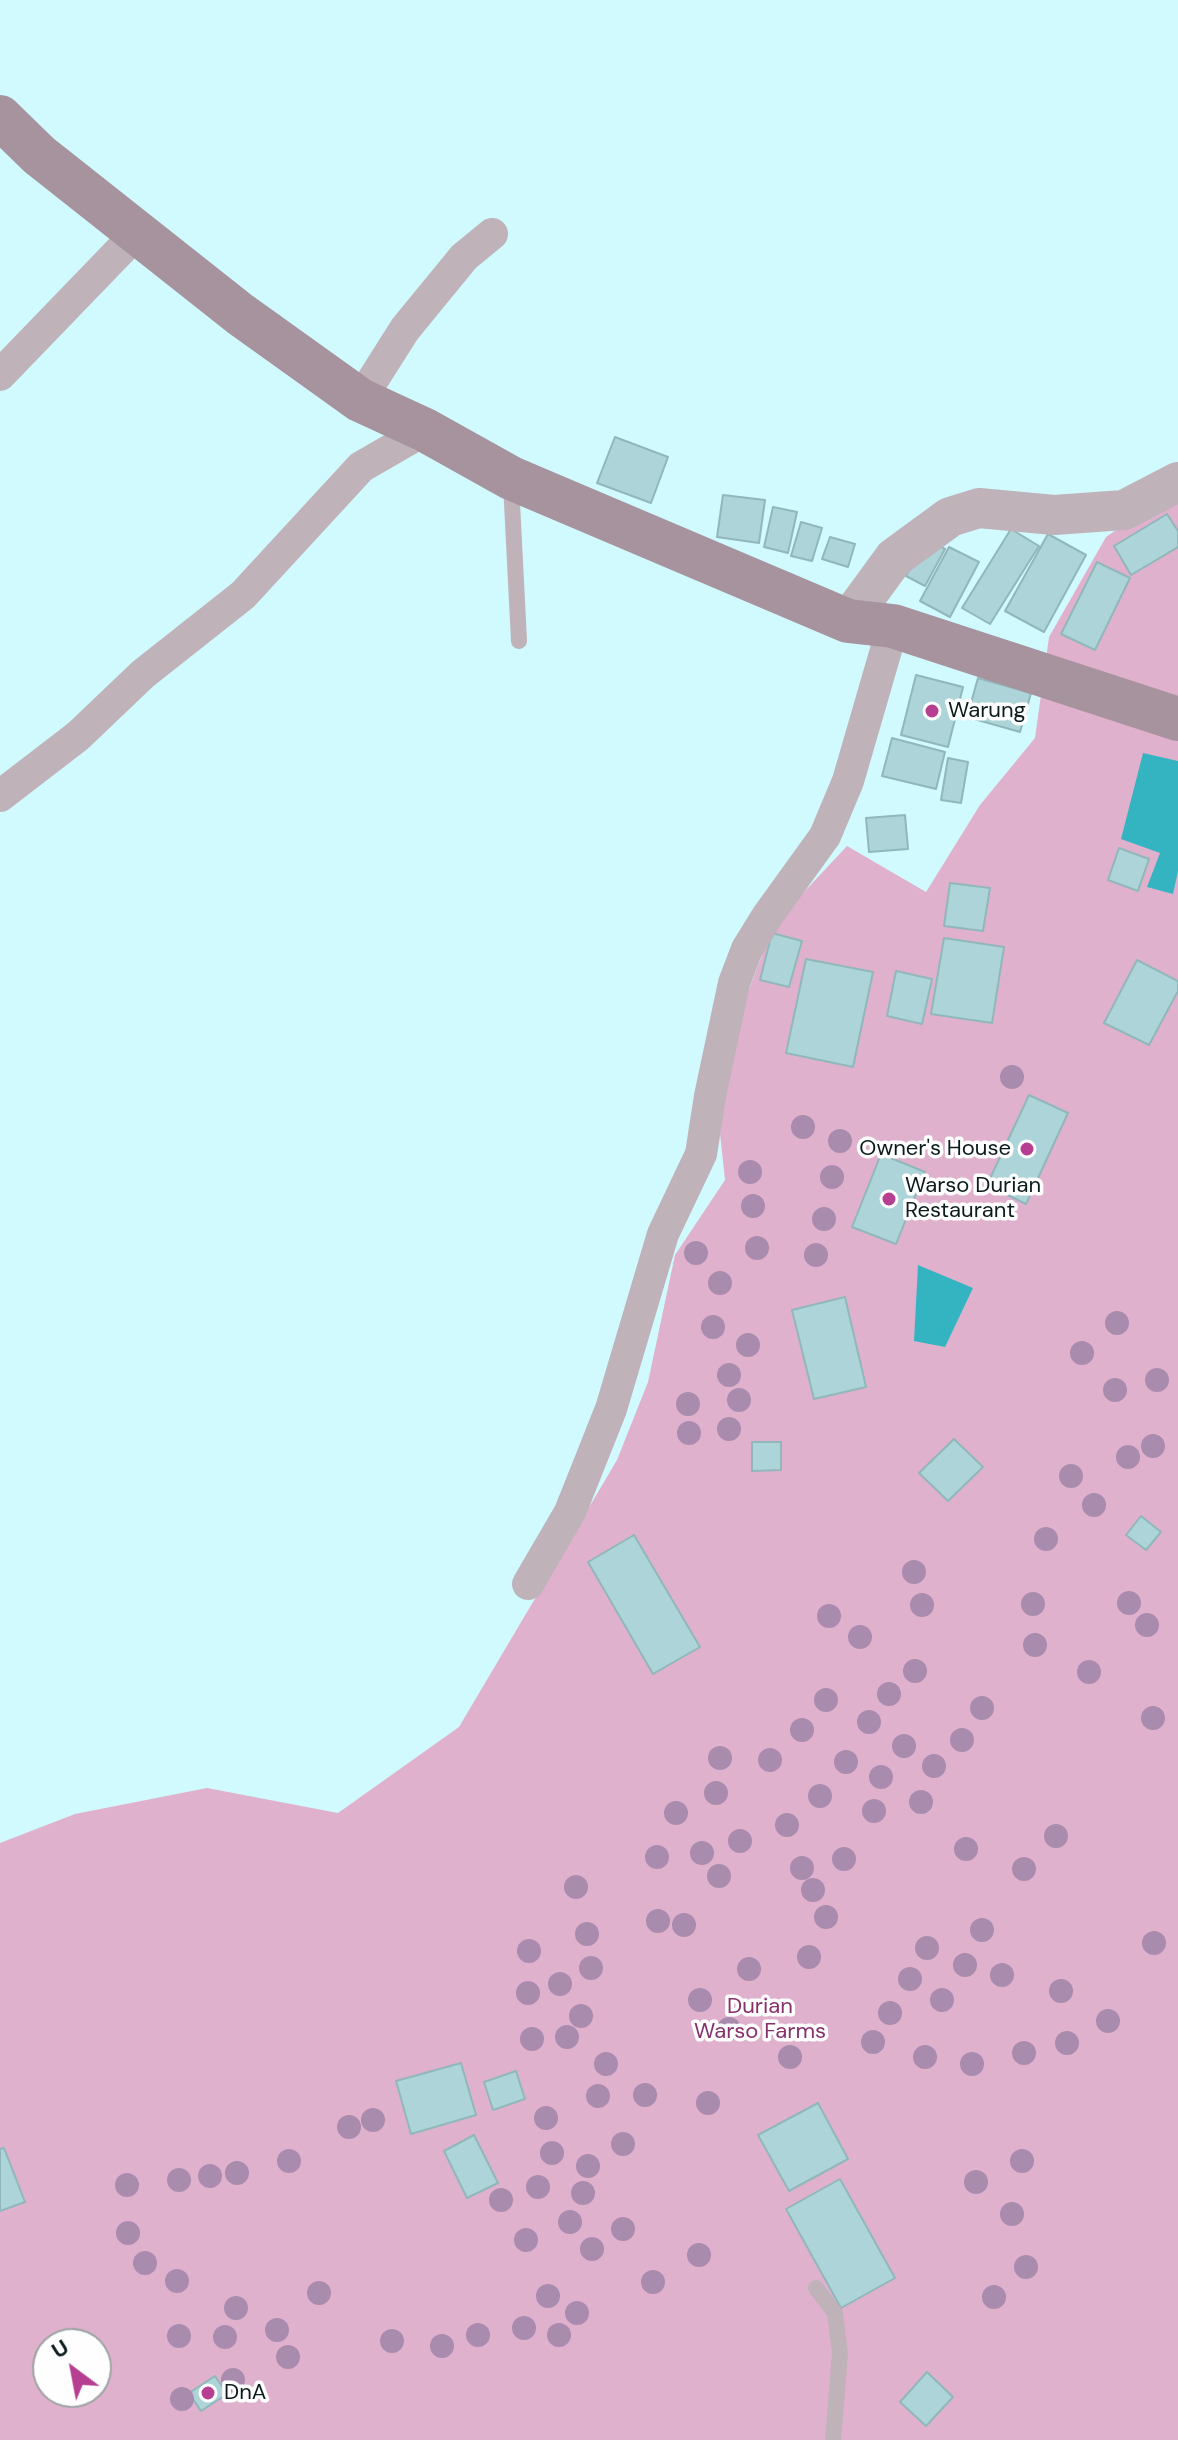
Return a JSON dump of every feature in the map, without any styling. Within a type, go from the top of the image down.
[{"type":"main road","points":[[0,117],[39,155],[139,231],[240,314],[360,400],[425,430],[511,478],[848,621],[893,626],[1178,719]]},
{"type":"street","points":[[0,375],[139,231]]},
{"type":"street","points":[[360,400],[405,329],[464,257],[492,234]]},
{"type":"street","points":[[0,796],[78,736],[143,674],[243,595],[319,509],[361,467],[425,430]]},
{"type":"street","points":[[848,621],[894,558],[950,517],[979,508],[1054,515],[1124,510],[1178,482]]},
{"type":"street","points":[[528,1584],[570,1512],[611,1409],[663,1234],[701,1154],[734,983],[747,949],[768,915],[825,836],[848,781],[893,626]]},
{"type":"lane","points":[[511,478],[519,641]]},
{"type":"lane","points":[[816,2288],[835,2313],[840,2353],[833,2440]]},
{"type":"green space","name":"Durian Warso Farms","points":[[1178,488],[1178,2440],[0,2440],[0,1843],[75,1814],[207,1788],[338,1813],[459,1727],[617,1460],[648,1382],[675,1255],[725,1180],[717,1106],[746,997],[774,924],[847,846],[926,892],[980,805],[1035,738],[1049,637],[1106,537]]},
{"type":"water","points":[[1143,753],[1178,761],[1178,871],[1173,894],[1147,887],[1160,853],[1121,839]]},
{"type":"water","points":[[918,1265],[973,1288],[945,1347],[914,1341]]},
{"type":"building","points":[[615,437],[668,457],[651,503],[597,483]]},
{"type":"building","points":[[723,495],[765,500],[759,543],[717,537]]},
{"type":"building","points":[[773,507],[797,512],[788,553],[764,547]]},
{"type":"building","points":[[1167,514],[1178,531],[1178,547],[1131,575],[1114,546]]},
{"type":"building","points":[[801,522],[822,528],[812,561],[791,556]]},
{"type":"building","points":[[1011,529],[1039,546],[990,624],[962,608]]},
{"type":"building","points":[[1048,534],[1086,555],[1044,632],[1005,611]]},
{"type":"building","points":[[830,537],[855,544],[848,567],[822,559]]},
{"type":"building","points":[[926,539],[945,549],[925,586],[906,576]]},
{"type":"building","points":[[949,547],[979,562],[950,617],[920,601]]},
{"type":"building","points":[[1097,562],[1130,578],[1095,650],[1061,634]]},
{"type":"building","name":"Warung","points":[[916,675],[963,687],[948,747],[901,735]]},
{"type":"building","points":[[978,678],[1031,693],[1020,732],[967,717]]},
{"type":"building","points":[[892,738],[945,752],[936,789],[882,776]]},
{"type":"building","points":[[948,758],[968,762],[961,803],[941,800]]},
{"type":"building","points":[[905,815],[908,849],[869,852],[866,818]]},
{"type":"building","points":[[1119,848],[1149,859],[1138,891],[1108,880]]},
{"type":"building","points":[[950,883],[990,888],[983,931],[944,926]]},
{"type":"building","points":[[772,933],[802,941],[789,987],[760,980]]},
{"type":"building","points":[[944,938],[1004,947],[992,1023],[931,1014]]},
{"type":"building","points":[[806,959],[873,972],[853,1067],[786,1053]]},
{"type":"building","points":[[1137,960],[1178,981],[1178,991],[1149,1045],[1104,1023]]},
{"type":"building","points":[[896,971],[932,979],[922,1024],[887,1016]]},
{"type":"building","name":"Owner's House","points":[[1029,1095],[1068,1113],[1026,1204],[987,1185]]},
{"type":"building","name":"Warso Durian Restaurant","points":[[881,1154],[925,1172],[896,1244],[852,1227]]},
{"type":"building","points":[[845,1297],[866,1387],[814,1399],[792,1310]]},
{"type":"building","points":[[954,1439],[983,1467],[948,1501],[919,1473]]},
{"type":"building","points":[[752,1442],[781,1442],[781,1470],[752,1471]]},
{"type":"building","points":[[1141,1516],[1161,1532],[1146,1550],[1126,1535]]},
{"type":"building","points":[[634,1535],[700,1647],[653,1674],[588,1562]]},
{"type":"building","points":[[461,2063],[476,2115],[411,2134],[396,2081]]},
{"type":"building","points":[[516,2071],[525,2099],[493,2110],[484,2082]]},
{"type":"building","points":[[818,2103],[848,2159],[789,2191],[758,2135]]},
{"type":"building","points":[[474,2135],[498,2183],[467,2198],[444,2151]]},
{"type":"building","points":[[4,2148],[25,2202],[0,2211],[0,2149]]},
{"type":"building","points":[[840,2179],[895,2278],[841,2308],[786,2209]]},
{"type":"building","points":[[927,2372],[953,2397],[926,2426],[900,2402]]},
{"type":"building","name":"DnA","points":[[215,2376],[227,2394],[201,2411],[189,2393]]},
{"type":"place","name":"Warung","points":[[932,711]]},
{"type":"place","name":"Owner's House","points":[[1027,1149]]},
{"type":"place","name":"Warso Durian Restaurant","points":[[889,1199]]},
{"type":"place","name":"DnA","points":[[208,2393]]}]
